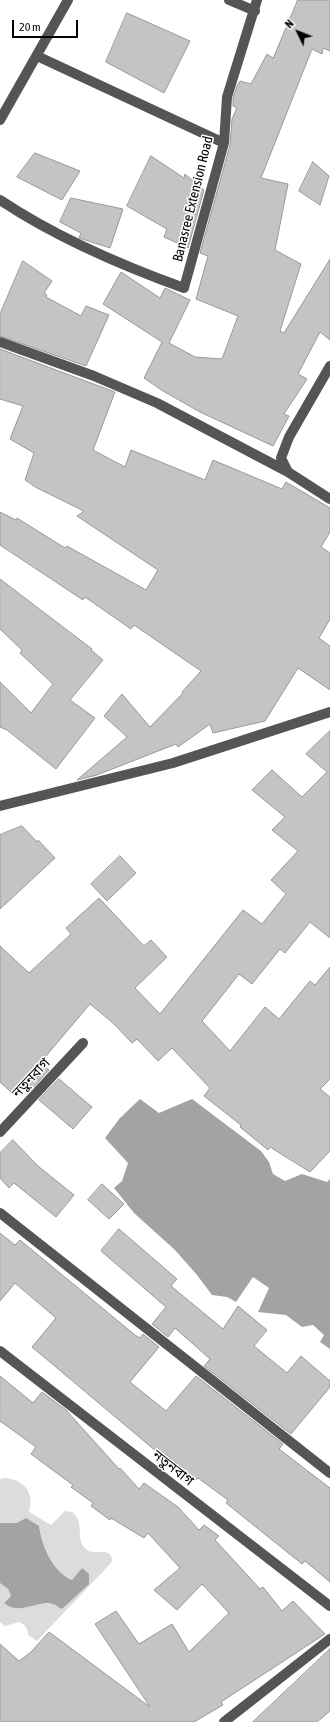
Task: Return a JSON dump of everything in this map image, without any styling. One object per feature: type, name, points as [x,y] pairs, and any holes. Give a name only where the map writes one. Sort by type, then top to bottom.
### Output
[{"type":"street","points":[[0,120],[68,0]]},
{"type":"street","points":[[229,0],[255,11]]},
{"type":"street","name":"Banasree Extension Road","points":[[0,200],[68,239],[128,268],[184,288],[224,143],[227,97],[258,0]]},
{"type":"street","points":[[37,56],[224,143]]},
{"type":"street","points":[[0,342],[94,376],[157,403],[288,472],[330,499]]},
{"type":"street","points":[[288,472],[281,458],[289,437],[330,366]]},
{"type":"street","points":[[0,806],[173,763],[330,712]]},
{"type":"street","name":"নতুনবাগ","points":[[0,1132],[83,1043]]},
{"type":"street","points":[[0,1213],[330,1473]]},
{"type":"street","name":"নতুনবাগ","points":[[0,1351],[330,1606]]},
{"type":"street","points":[[224,1722],[330,1639]]},
{"type":"shaded area","points":[[140,1099],[159,1113],[192,1099],[261,1151],[269,1162],[273,1174],[285,1181],[302,1174],[327,1182],[330,1179],[330,1349],[320,1342],[324,1335],[313,1325],[302,1327],[286,1315],[258,1312],[269,1288],[253,1277],[236,1302],[227,1297],[212,1295],[175,1250],[134,1213],[114,1188],[122,1181],[128,1163],[105,1138],[120,1118]]},
{"type":"shaded area","points":[[4,1478],[17,1481],[26,1488],[30,1499],[29,1512],[51,1525],[65,1511],[72,1512],[78,1521],[81,1540],[86,1549],[94,1552],[106,1553],[111,1557],[112,1562],[37,1641],[28,1635],[26,1627],[23,1624],[19,1622],[5,1626],[0,1622],[0,1583],[8,1589],[11,1596],[4,1603],[53,1604],[62,1609],[82,1568],[72,1580],[65,1576],[54,1564],[46,1550],[39,1526],[0,1523],[0,1479]]},
{"type":"shaded area","points":[[26,1518],[39,1526],[45,1550],[59,1571],[72,1580],[82,1568],[89,1574],[89,1584],[62,1609],[53,1604],[47,1603],[16,1608],[10,1607],[4,1603],[11,1596],[8,1589],[0,1583],[0,1523],[17,1523]]},
{"type":"building","points":[[298,0],[330,0],[330,51],[323,48],[322,54],[312,49],[261,178],[288,184],[275,250],[301,264],[280,331],[284,333],[330,259],[330,340],[320,332],[298,374],[307,379],[284,414],[289,416],[273,446],[200,412],[163,391],[144,378],[162,342],[103,304],[121,272],[160,298],[165,288],[190,300],[169,343],[195,357],[222,359],[238,316],[196,299],[208,256],[200,253],[230,145],[232,119],[237,108],[233,106],[233,98],[237,86],[240,81],[251,84],[267,54],[273,58]]},
{"type":"building","points":[[127,13],[190,41],[164,93],[106,62]]},
{"type":"building","points":[[35,153],[80,171],[62,200],[17,177]]},
{"type":"building","points":[[151,156],[184,178],[185,174],[204,190],[188,248],[164,237],[167,229],[127,206]]},
{"type":"building","points":[[313,162],[329,176],[320,205],[299,191]]},
{"type":"building","points":[[71,198],[123,209],[110,248],[79,238],[81,233],[60,222]]},
{"type":"building","points":[[23,261],[52,281],[44,293],[47,295],[46,297],[81,316],[86,306],[109,315],[86,366],[0,336],[0,314]]},
{"type":"building","points":[[0,349],[115,392],[93,450],[125,467],[131,450],[205,480],[213,460],[282,489],[286,482],[330,508],[330,532],[321,547],[330,553],[330,619],[319,638],[330,646],[330,690],[298,668],[265,721],[213,733],[210,724],[178,747],[176,744],[97,775],[77,780],[127,737],[104,716],[122,694],[150,727],[183,693],[182,692],[201,671],[134,625],[131,629],[85,597],[83,600],[0,545],[0,512],[16,520],[17,518],[65,548],[67,546],[146,590],[158,570],[77,516],[84,511],[37,488],[25,480],[34,453],[10,439],[23,406],[0,399]]},
{"type":"building","points":[[0,579],[92,649],[91,650],[103,660],[70,700],[95,718],[56,769],[7,730],[0,727],[0,682],[31,713],[53,684],[20,653],[22,650],[0,629]]},
{"type":"building","points":[[330,731],[330,938],[310,922],[285,953],[280,949],[252,984],[239,974],[202,1021],[230,1051],[265,1007],[279,1019],[310,981],[315,985],[330,967],[330,1079],[320,1089],[330,1097],[330,1151],[310,1172],[270,1147],[268,1150],[240,1127],[241,1125],[204,1096],[210,1088],[172,1048],[158,1061],[137,1039],[132,1043],[113,1023],[90,1004],[40,1063],[49,1070],[29,1092],[20,1085],[12,1093],[0,1082],[0,946],[29,973],[71,934],[66,928],[99,898],[144,946],[151,940],[167,957],[135,988],[160,1014],[243,910],[262,924],[286,894],[271,880],[298,851],[272,830],[285,817],[252,790],[272,770],[302,797],[327,772],[306,754]]},
{"type":"building","points":[[22,826],[55,858],[0,909],[0,835]]},
{"type":"building","points":[[120,856],[136,873],[107,901],[91,884]]},
{"type":"building","points":[[59,1079],[92,1107],[73,1129],[39,1100]]},
{"type":"building","points":[[13,1140],[38,1166],[74,1195],[56,1217],[14,1183],[9,1188],[0,1178],[0,1153]]},
{"type":"building","points":[[102,1184],[124,1204],[109,1219],[88,1200]]},
{"type":"building","points":[[119,1229],[177,1279],[171,1286],[223,1329],[238,1306],[267,1330],[254,1346],[287,1373],[301,1356],[330,1381],[330,1387],[291,1434],[204,1366],[210,1359],[175,1328],[168,1337],[152,1324],[166,1307],[101,1251]]},
{"type":"building","points":[[0,1233],[15,1245],[20,1240],[135,1335],[140,1338],[143,1334],[159,1347],[130,1382],[166,1411],[196,1376],[283,1444],[279,1449],[330,1488],[330,1582],[305,1561],[302,1564],[226,1503],[228,1500],[198,1478],[196,1480],[165,1454],[163,1457],[32,1347],[56,1318],[15,1283],[0,1301]]},
{"type":"building","points":[[0,1376],[33,1403],[42,1392],[66,1410],[139,1489],[144,1483],[178,1507],[199,1530],[204,1525],[219,1536],[215,1540],[260,1589],[263,1587],[282,1611],[293,1601],[325,1634],[221,1702],[223,1705],[194,1722],[0,1722],[0,1644],[19,1661],[31,1652],[49,1632],[150,1707],[95,1624],[116,1611],[139,1644],[172,1624],[189,1652],[229,1613],[202,1584],[177,1610],[154,1590],[180,1568],[148,1533],[144,1538],[111,1518],[110,1520],[91,1506],[93,1503],[71,1487],[73,1485],[31,1454],[36,1447],[0,1421]]},
{"type":"building","points":[[330,1649],[330,1711],[317,1722],[253,1722]]}]
